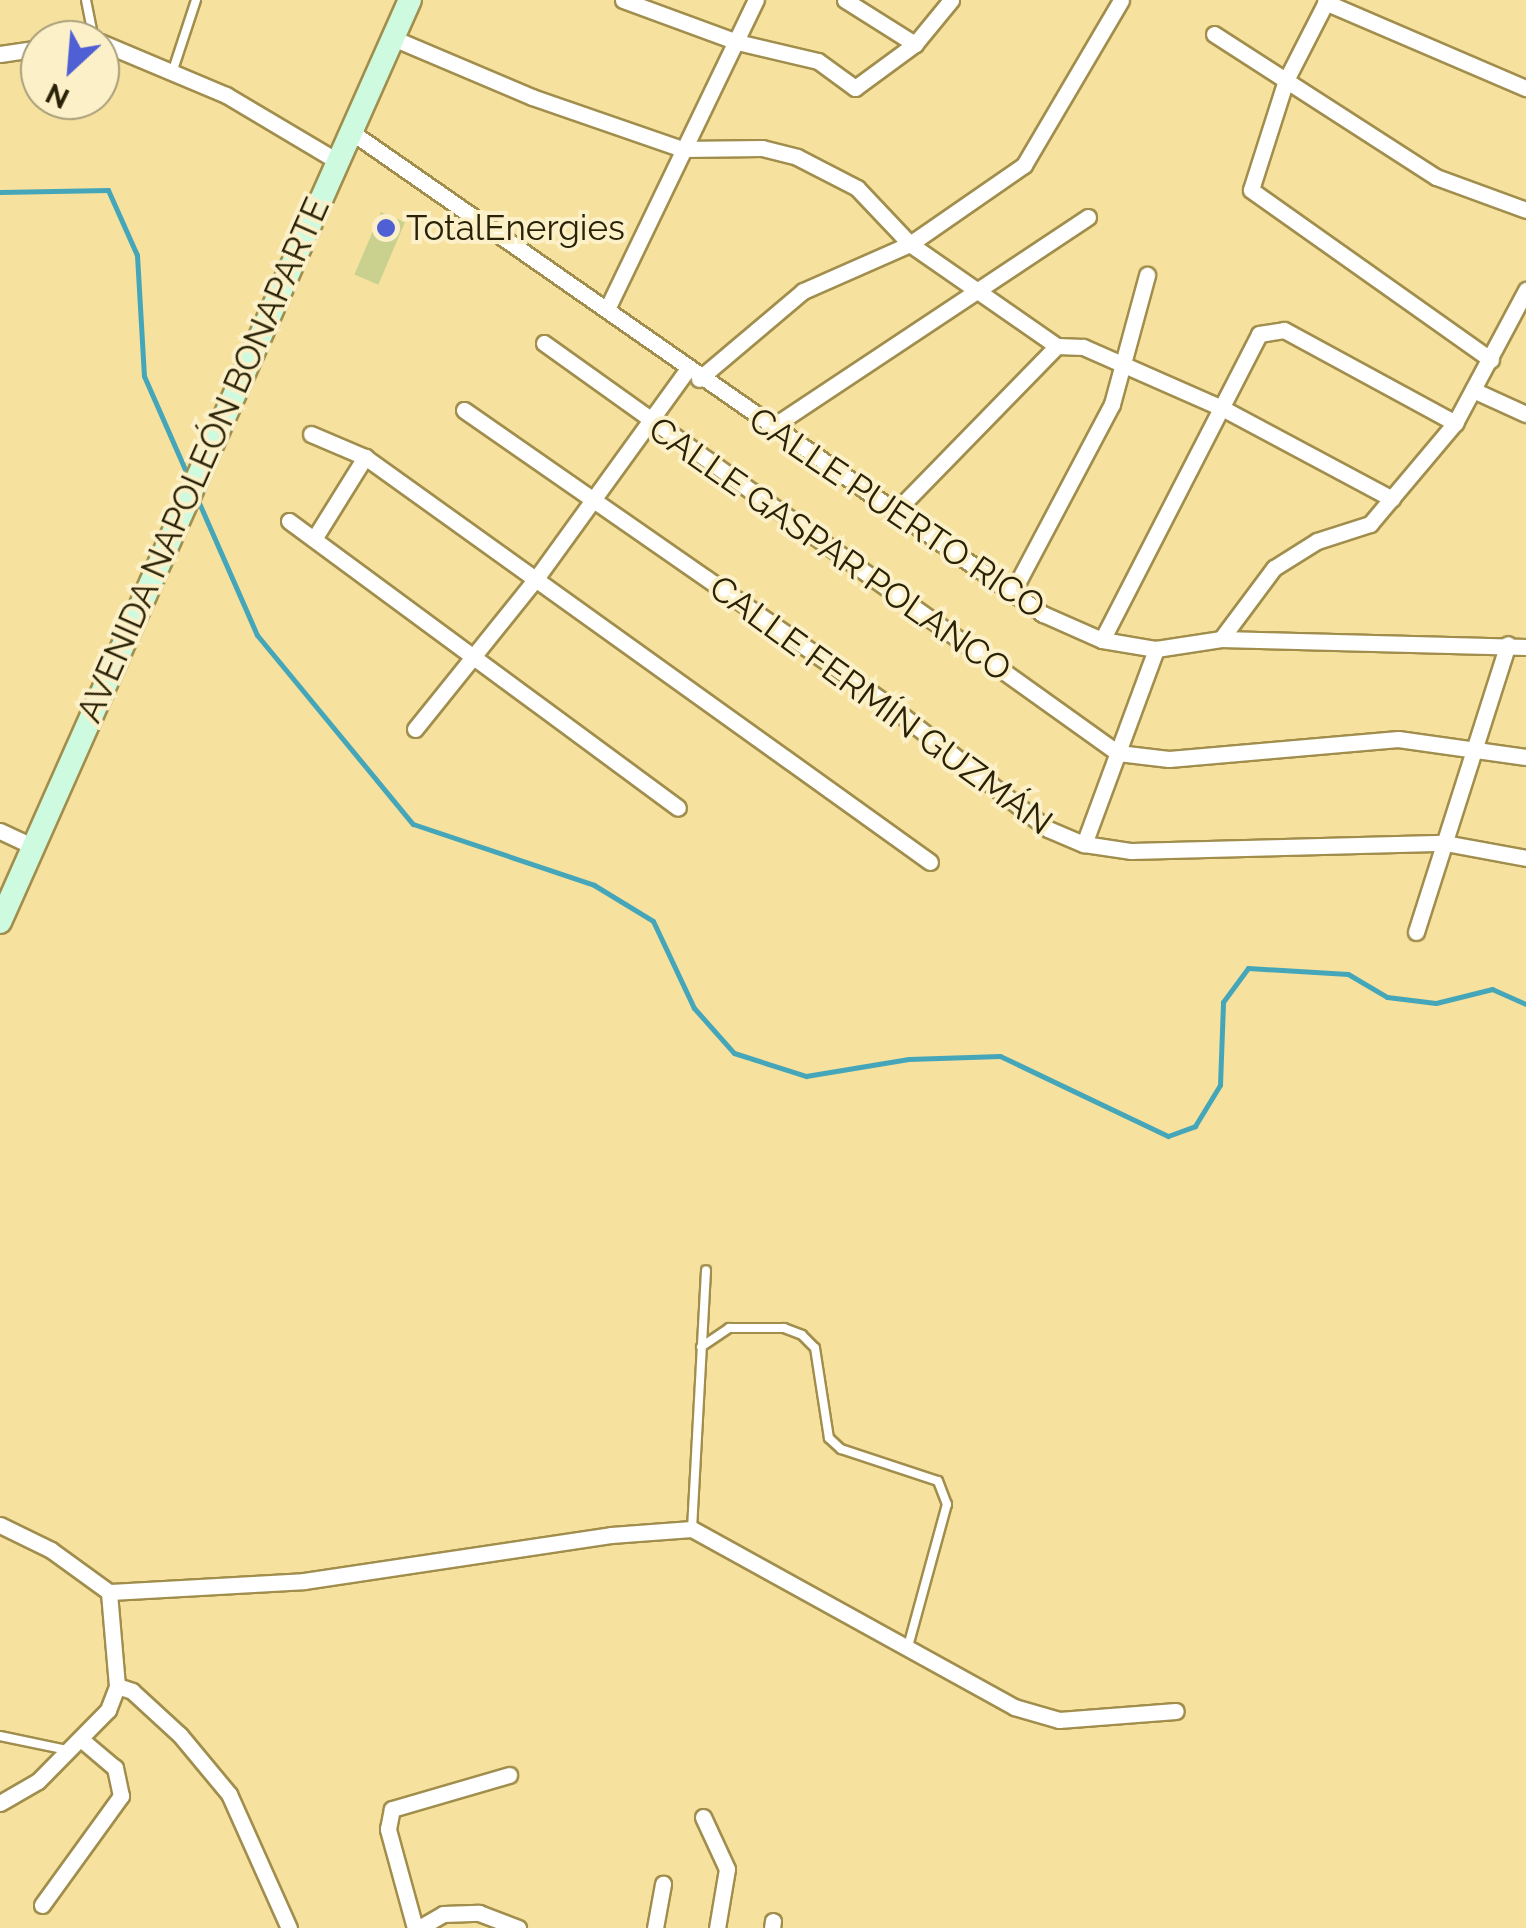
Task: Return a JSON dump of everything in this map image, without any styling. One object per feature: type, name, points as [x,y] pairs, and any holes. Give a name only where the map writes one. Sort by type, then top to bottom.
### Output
[{"type":"main road","name":"AVENIDA NAPOLEÓN BONAPARTE","points":[[0,922],[30,845],[242,384],[410,0]]},
{"type":"street","points":[[623,0],[738,42],[818,61],[855,88],[915,44],[951,0]]},
{"type":"street","points":[[608,307],[673,183],[682,149],[756,0]]},
{"type":"street","points":[[845,0],[915,44]]},
{"type":"street","points":[[415,729],[535,580],[650,422],[694,374],[803,292],[910,244],[1024,165],[1122,0]]},
{"type":"street","points":[[1490,360],[1252,190],[1286,80],[1326,1],[1526,88]]},
{"type":"street","points":[[1214,34],[1436,177],[1526,210]]},
{"type":"street","points":[[393,38],[532,97],[682,149],[762,148],[797,157],[857,188],[910,244],[1058,346],[1084,348],[1220,407],[1392,498]]},
{"type":"street","points":[[120,50],[173,70],[337,162]]},
{"type":"street","name":"CALLE PUERTO RICO","points":[[350,131],[608,307],[769,429],[892,514],[1012,594],[1102,640],[1156,649],[1221,639],[1526,647]]},
{"type":"street","points":[[769,429],[984,292],[1088,217]]},
{"type":"street","points":[[1012,594],[1125,366],[1147,275]]},
{"type":"street","points":[[1221,639],[1274,568],[1317,541],[1370,524],[1455,423],[1525,297]]},
{"type":"street","points":[[1102,640],[1250,345],[1271,329],[1284,330],[1455,423]]},
{"type":"street","name":"CALLE GASPAR POLANCO","points":[[544,343],[1118,753]]},
{"type":"street","points":[[892,514],[1058,346]]},
{"type":"street","points":[[1473,390],[1526,414]]},
{"type":"street","name":"CALLE FERMÍN GUZMÁN","points":[[464,410],[952,750],[1024,812],[1084,844],[1131,851],[1444,843],[1526,858]]},
{"type":"street","points":[[311,434],[365,457],[930,862]]},
{"type":"street","points":[[314,539],[365,457]]},
{"type":"street","points":[[289,521],[678,808]]},
{"type":"street","points":[[1416,932],[1508,644]]},
{"type":"street","points":[[1084,844],[1156,649]]},
{"type":"street","points":[[1118,753],[1169,759],[1398,739],[1476,746],[1526,757]]},
{"type":"street","points":[[0,831],[30,845]]},
{"type":"street","points":[[0,1525],[51,1550],[109,1592],[304,1581],[611,1534],[692,1529],[1014,1707],[1059,1720],[1176,1711]]},
{"type":"street","points":[[0,1803],[78,1746],[108,1710],[117,1686],[109,1592]]},
{"type":"street","points":[[117,1686],[180,1735],[229,1794],[289,1928]]},
{"type":"street","points":[[42,1904],[121,1796],[114,1768],[78,1746]]},
{"type":"street","points":[[510,1775],[392,1809],[388,1828],[417,1928],[443,1914],[479,1912],[518,1928]]},
{"type":"street","points":[[703,1817],[728,1868],[717,1928]]},
{"type":"street","points":[[656,1928],[662,1884]]},
{"type":"lane","points":[[173,70],[196,0]]},
{"type":"lane","points":[[692,1529],[706,1270]]},
{"type":"lane","points":[[701,1347],[729,1328],[784,1328],[802,1335],[815,1348],[829,1438],[841,1449],[938,1481],[947,1504],[907,1650]]},
{"type":"lane","points":[[0,1736],[78,1746]]},
{"type":"building","points":[[381,212],[405,222],[378,285],[354,275]]},
{"type":"waterway","points":[[0,192],[108,190],[137,255],[144,376],[188,476]]},
{"type":"waterway","points":[[196,496],[257,635],[413,824],[594,885],[653,921],[694,1008],[734,1053],[806,1076],[909,1059],[1000,1056],[1168,1136],[1195,1126],[1220,1085],[1223,1002],[1248,968],[1348,974],[1387,997],[1436,1003],[1492,989],[1526,1004]]},
{"type":"place","name":"TotalEnergies","points":[[386,228]]}]
